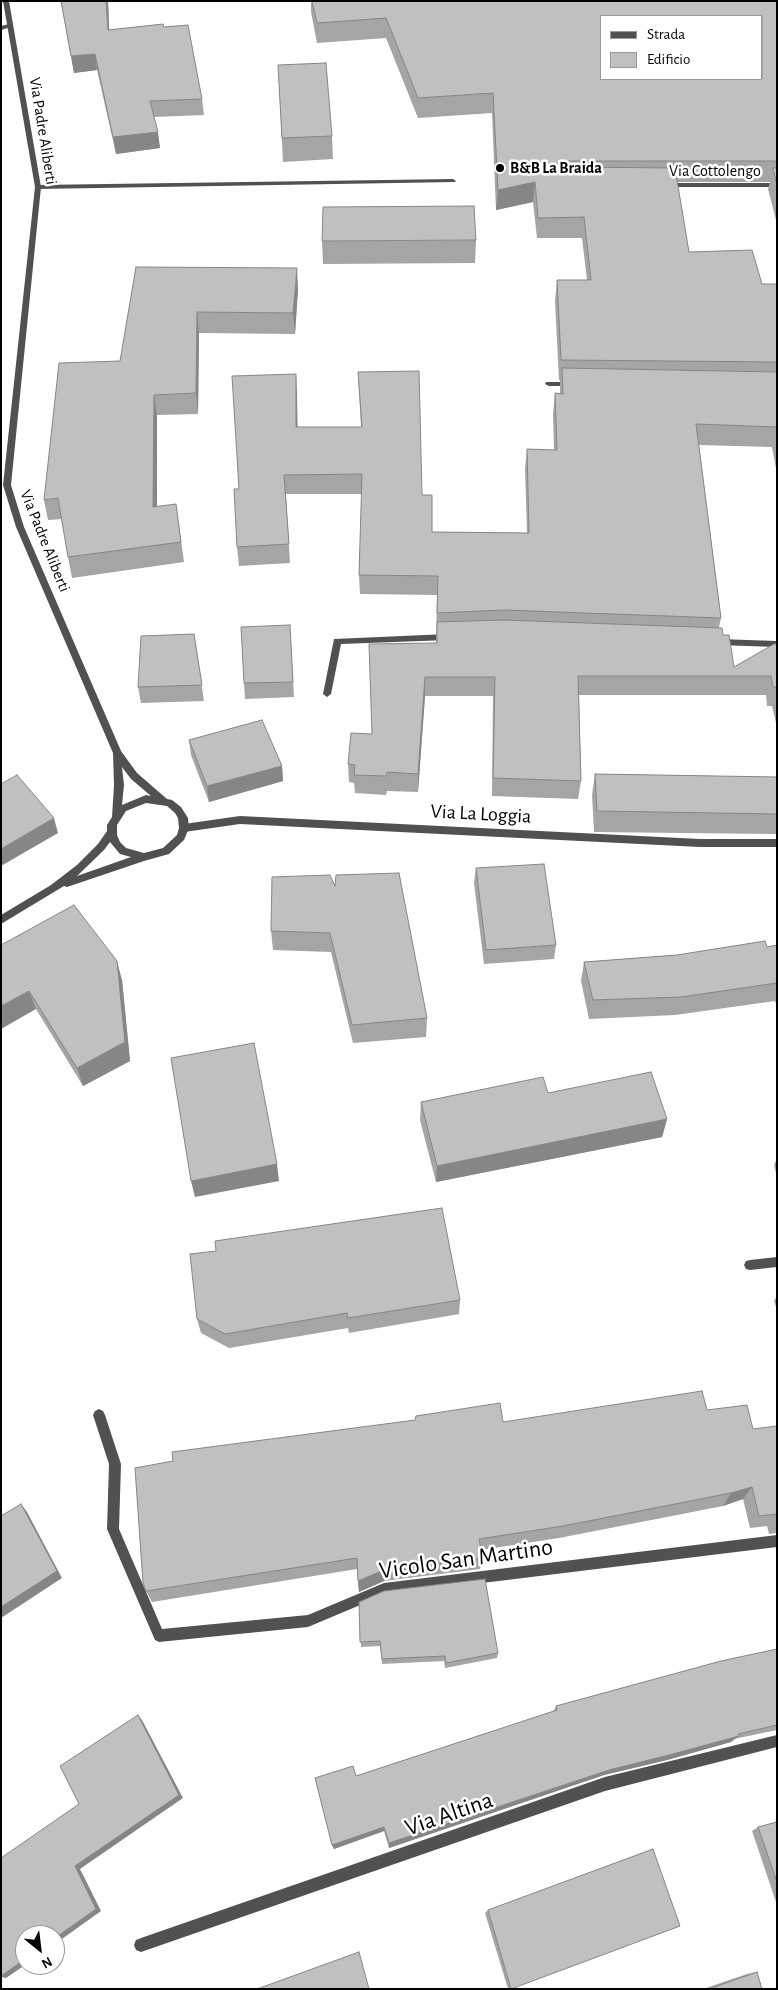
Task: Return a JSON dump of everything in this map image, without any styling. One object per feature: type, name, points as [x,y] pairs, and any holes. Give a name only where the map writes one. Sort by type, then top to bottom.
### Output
[{"type":"street","name":"Via Padre Aliberti","points":[[6,1],[5,27],[24,97],[38,187],[4,484],[20,527],[117,753],[134,776],[164,802]]},
{"type":"street","points":[[38,187],[453,181]]},
{"type":"street","name":"Via Cottolengo","points":[[660,185],[777,185]]},
{"type":"street","points":[[549,384],[579,384]]},
{"type":"street","points":[[327,694],[337,641],[454,636]]},
{"type":"street","points":[[711,642],[777,644]]},
{"type":"street","name":"Via Padre Aliberti","points":[[116,816],[119,785],[117,753]]},
{"type":"street","points":[[1,920],[54,888],[91,858],[112,832],[116,816],[123,808],[134,802],[146,799],[164,802],[178,810],[183,818],[184,828],[182,837],[166,851],[54,888]]},
{"type":"street","name":"Via La Loggia","points":[[184,828],[240,820],[700,843],[777,842]]},
{"type":"street","points":[[112,832],[116,844],[124,851],[144,857]]},
{"type":"street","points":[[750,1265],[777,1262]]},
{"type":"street","name":"Vicolo San Martino","points":[[99,1415],[115,1464],[113,1529],[159,1636],[308,1621],[384,1589],[777,1541]]},
{"type":"street","name":"Via Altina","points":[[141,1945],[605,1784],[777,1741]]},
{"type":"building","points":[[61,1],[106,1],[108,30],[163,24],[164,27],[188,25],[202,99],[150,101],[158,132],[113,137],[95,54],[71,56]]},
{"type":"building","points":[[312,1],[777,1],[777,161],[562,161],[561,165],[565,167],[675,168],[689,252],[752,250],[762,284],[777,284],[777,362],[561,360],[557,280],[591,280],[584,217],[538,218],[535,182],[498,190],[493,93],[418,98],[386,18],[317,23]]},
{"type":"building","points":[[326,63],[332,136],[282,138],[278,65]]},
{"type":"building","points":[[773,168],[777,168],[777,185]]},
{"type":"building","points":[[474,206],[476,240],[322,241],[323,207]]},
{"type":"building","points":[[136,267],[297,268],[293,313],[197,312],[196,393],[154,395],[153,507],[176,504],[181,542],[68,557],[58,498],[44,500],[59,363],[120,361]]},
{"type":"building","points":[[562,368],[777,372],[777,427],[696,424],[721,618],[504,610],[437,613],[438,576],[359,575],[362,474],[284,475],[289,544],[237,547],[234,489],[239,489],[232,376],[296,374],[296,427],[362,427],[358,372],[419,371],[422,495],[432,495],[432,532],[529,533],[527,449],[557,450],[555,393],[563,394]]},
{"type":"building","points":[[504,620],[722,628],[723,635],[729,635],[734,667],[777,644],[777,687],[773,687],[771,676],[578,676],[581,781],[493,778],[495,677],[425,677],[418,774],[387,772],[386,776],[354,775],[355,765],[348,764],[351,733],[372,734],[369,644],[437,643],[437,622]]},
{"type":"building","points":[[290,625],[293,682],[244,683],[241,627]]},
{"type":"building","points":[[194,634],[202,685],[138,687],[141,636]]},
{"type":"building","points":[[262,720],[282,766],[207,786],[189,740]]},
{"type":"building","points":[[595,774],[777,777],[777,814],[597,811]]},
{"type":"building","points":[[17,775],[54,818],[1,849],[1,784]]},
{"type":"building","points":[[544,864],[556,945],[486,950],[476,868]]},
{"type":"building","points":[[399,873],[427,1018],[352,1025],[330,933],[271,931],[272,877],[330,875],[335,886],[336,875]]},
{"type":"building","points":[[74,905],[117,961],[125,1042],[77,1068],[29,991],[1,1006],[1,945]]},
{"type":"building","points":[[765,941],[767,947],[777,945],[777,983],[681,997],[593,1000],[584,962],[677,955]]},
{"type":"building","points":[[254,1043],[277,1164],[191,1181],[171,1058]]},
{"type":"building","points":[[651,1072],[667,1119],[437,1166],[421,1102],[543,1077],[548,1093]]},
{"type":"building","points":[[442,1208],[460,1300],[348,1318],[347,1313],[225,1334],[197,1319],[190,1254],[216,1251],[215,1241]]},
{"type":"building","points":[[702,1391],[707,1410],[747,1405],[753,1429],[777,1426],[777,1514],[759,1516],[752,1487],[731,1493],[563,1526],[479,1539],[483,1558],[384,1570],[358,1581],[357,1558],[146,1591],[143,1583],[135,1468],[173,1461],[172,1452],[415,1420],[416,1416],[500,1403],[503,1422]]},
{"type":"building","points":[[21,1504],[57,1571],[1,1607],[1,1516]]},
{"type":"building","points":[[485,1579],[498,1653],[446,1663],[445,1656],[382,1659],[380,1641],[360,1642],[359,1602],[384,1591]]},
{"type":"building","points":[[777,1649],[777,1725],[609,1770],[389,1843],[384,1827],[332,1845],[315,1778],[353,1766],[356,1776],[557,1710],[556,1706],[721,1661]]},
{"type":"building","points":[[138,1715],[179,1795],[75,1866],[96,1909],[65,1931],[65,1925],[15,1925],[15,1966],[1,1976],[1,1858],[79,1804],[60,1766]]},
{"type":"building","points":[[777,1822],[777,1882],[758,1827]]},
{"type":"building","points":[[653,1849],[680,1926],[511,1989],[488,1910]]},
{"type":"building","points":[[359,1952],[369,1989],[257,1989]]},
{"type":"building","points":[[757,1972],[762,1989],[709,1989]]},
{"type":"place","name":"B&B La Braida","points":[[500,168]]}]
